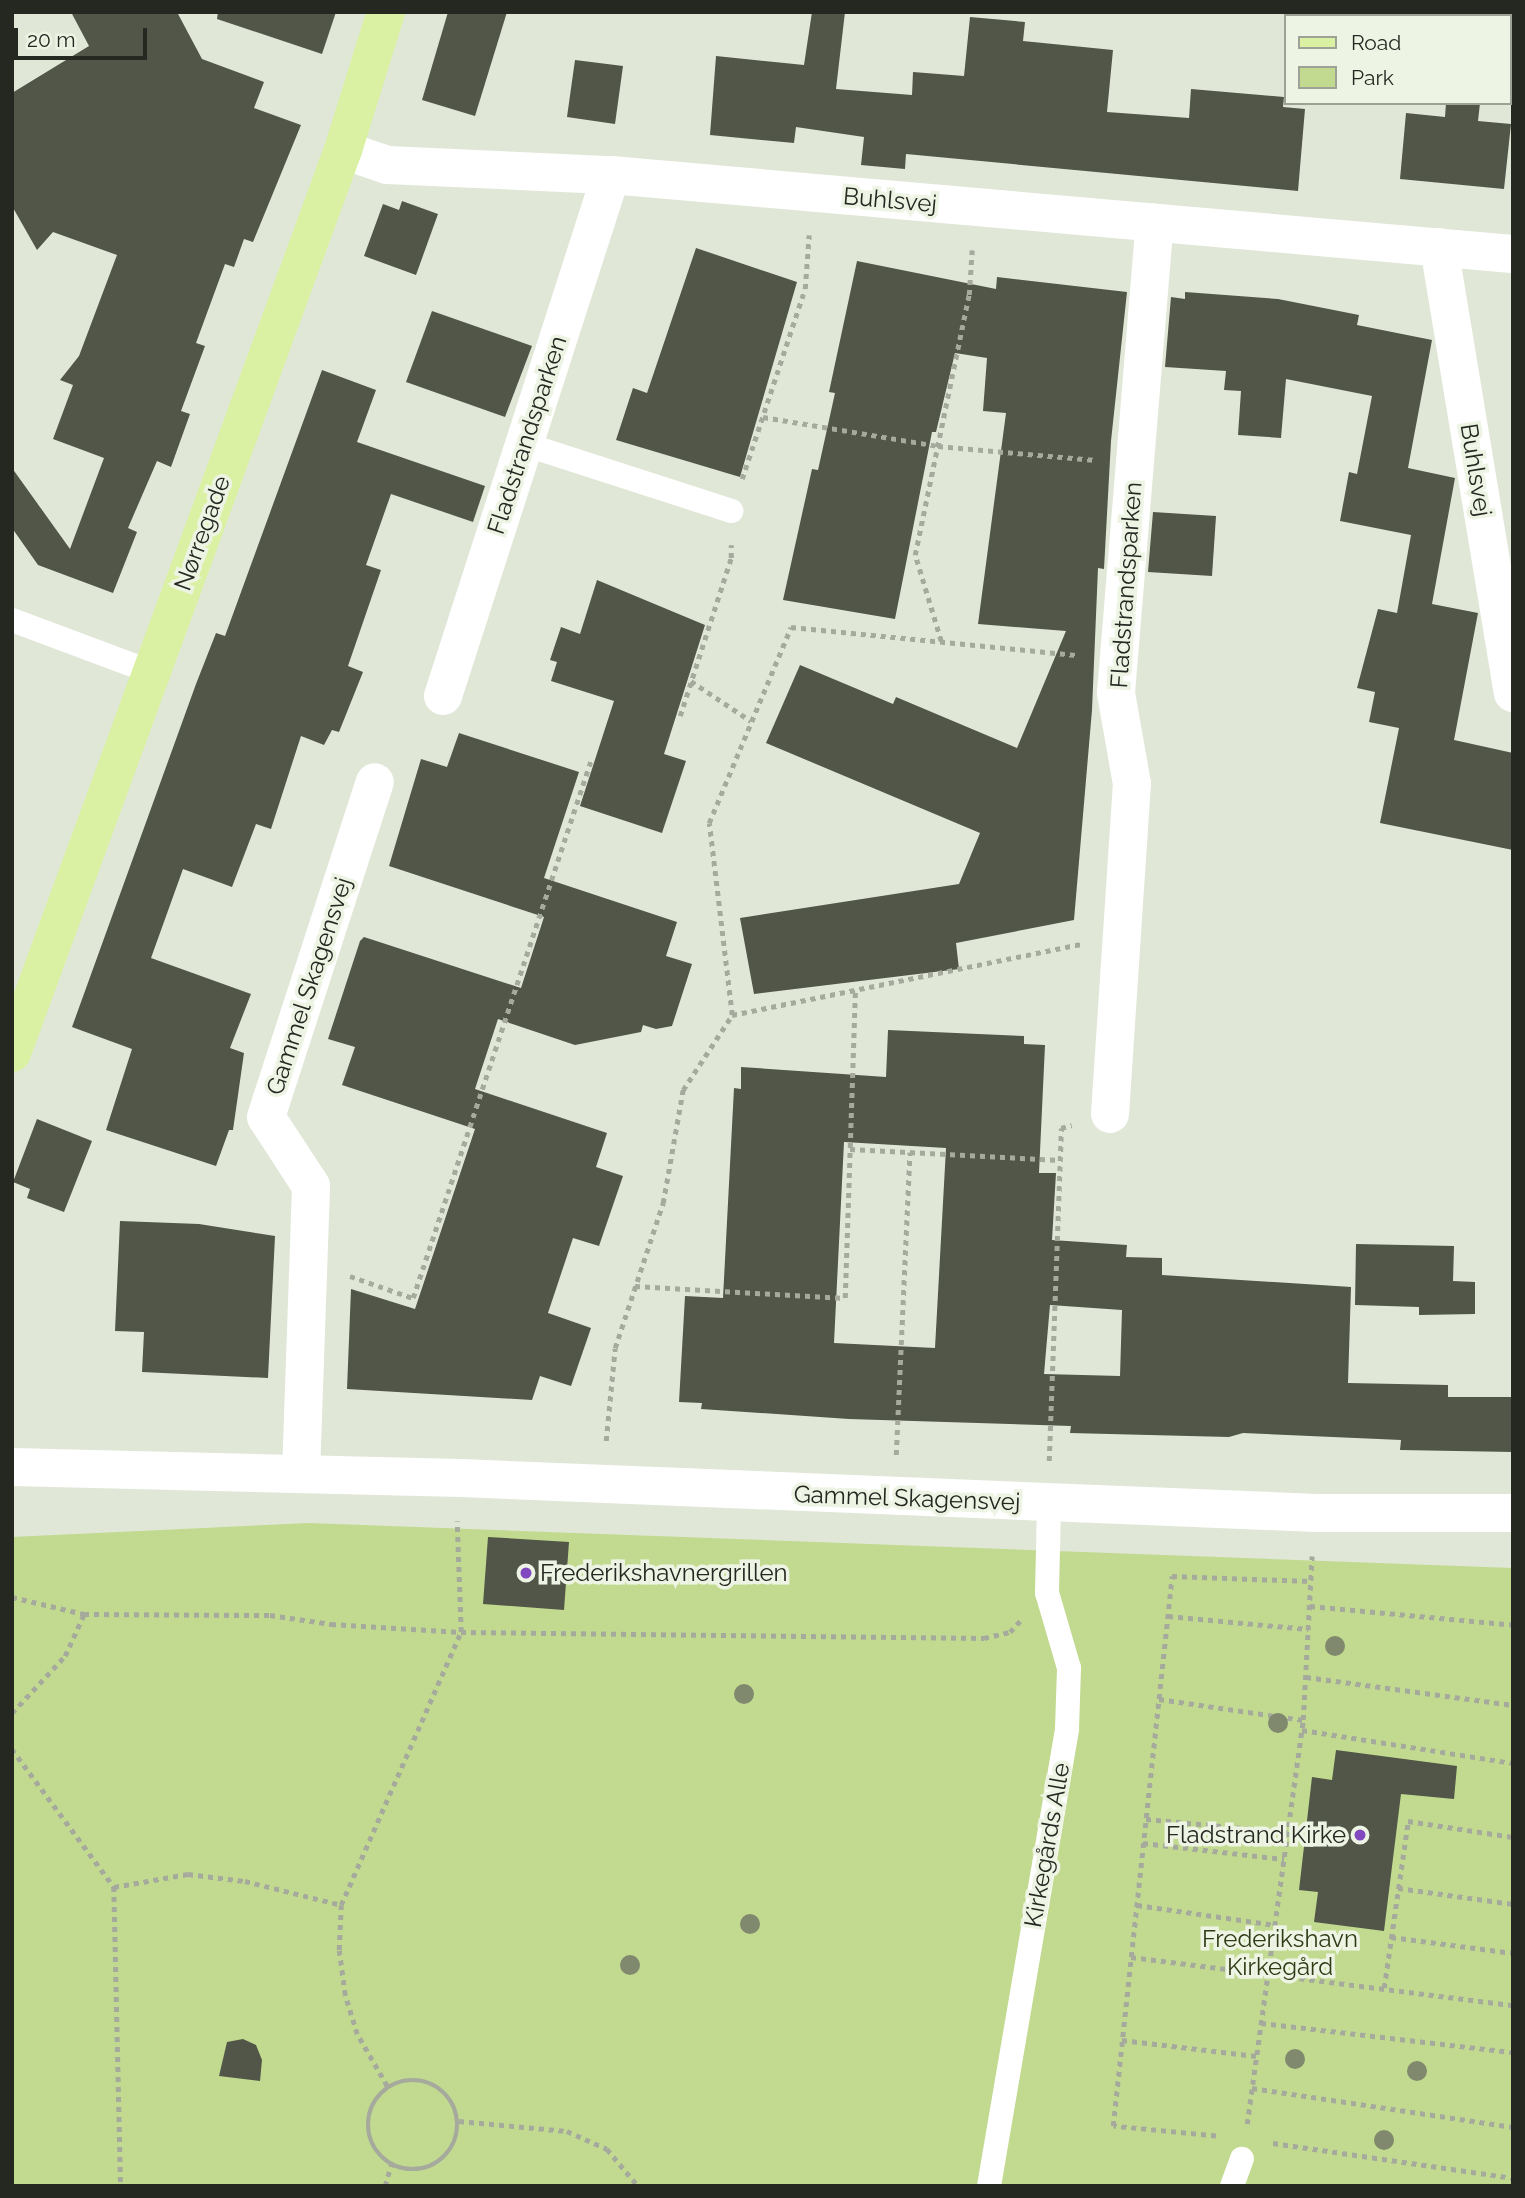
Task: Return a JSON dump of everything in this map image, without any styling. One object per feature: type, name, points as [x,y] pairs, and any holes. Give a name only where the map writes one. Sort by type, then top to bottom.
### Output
[{"type":"main road","name":"Nørregade","points":[[12,1052],[343,150],[386,12]]},
{"type":"street","name":"Buhlsvej","points":[[343,150],[387,165],[611,175],[1513,254]]},
{"type":"street","name":"Fladstrandsparken","points":[[443,696],[611,175]]},
{"type":"street","name":"Fladstrandsparken","points":[[1110,1114],[1132,784],[1116,693],[1155,223]]},
{"type":"street","name":"Buhlsvej","points":[[1439,247],[1513,693]]},
{"type":"street","name":"Gammel Skagensvej","points":[[301,1474],[311,1186],[266,1117],[375,782]]},
{"type":"street","name":"Gammel Skagensvej","points":[[12,1467],[461,1478],[1316,1513],[1513,1513]]},
{"type":"lane","points":[[524,444],[730,511]]},
{"type":"lane","points":[[12,620],[151,672]]},
{"type":"lane","name":"Kirkegårds Alle","points":[[989,2186],[1067,1729],[1069,1668],[1047,1593],[1049,1504]]},
{"type":"lane","points":[[1232,2186],[1242,2159]]},
{"type":"path","points":[[680,716],[732,558],[730,511],[805,289],[811,193]]},
{"type":"path","points":[[942,642],[915,555],[969,295],[975,207]]},
{"type":"path","points":[[763,417],[938,446],[1135,463]]},
{"type":"path","points":[[603,1485],[615,1348],[663,1203],[683,1090],[732,1015],[709,823],[791,627],[1119,659]]},
{"type":"path","points":[[691,681],[751,721]]},
{"type":"path","points":[[310,1268],[350,1276],[413,1298],[591,760]]},
{"type":"path","points":[[732,1015],[1122,936]]},
{"type":"path","points":[[635,1286],[845,1298],[856,990]]},
{"type":"path","points":[[1049,1504],[1061,1128],[1110,1114]]},
{"type":"path","points":[[850,1149],[1060,1160]]},
{"type":"path","points":[[894,1497],[910,1152]]},
{"type":"path","points":[[387,2086],[357,2034],[345,1996],[339,1950],[341,1905],[461,1632],[457,1518],[461,1478]]},
{"type":"path","points":[[1242,2159],[1302,1730],[1316,1513]]},
{"type":"path","points":[[1229,2138],[1113,2126],[1172,1576],[1311,1581]]},
{"type":"path","points":[[12,1597],[84,1614],[270,1615],[331,1624],[461,1632],[984,1638],[1010,1632],[1047,1593]]},
{"type":"path","points":[[1310,1606],[1513,1625]]},
{"type":"path","points":[[12,1713],[65,1656],[84,1614]]},
{"type":"path","points":[[1168,1615],[1308,1629]]},
{"type":"path","points":[[1306,1678],[1513,1705]]},
{"type":"path","points":[[1158,1699],[1303,1720]]},
{"type":"path","points":[[1302,1730],[1513,1763]]},
{"type":"path","points":[[12,1749],[114,1888],[121,2186]]},
{"type":"path","points":[[1146,1819],[1287,1832]]},
{"type":"path","points":[[1384,1988],[1408,1821],[1513,1837]]},
{"type":"path","points":[[1143,1843],[1284,1859]]},
{"type":"path","points":[[114,1888],[188,1874],[245,1881],[341,1905]]},
{"type":"path","points":[[1398,1888],[1513,1904]]},
{"type":"path","points":[[1137,1905],[1275,1925]]},
{"type":"path","points":[[1391,1937],[1513,1953]]},
{"type":"path","points":[[1131,1957],[1513,2005]]},
{"type":"path","points":[[1261,2023],[1513,2052]]},
{"type":"path","points":[[1122,2040],[1256,2056]]},
{"type":"path","points":[[410,2078],[433,2082],[451,2098],[459,2121],[457,2140],[446,2157],[429,2168],[410,2171],[391,2165],[374,2149],[367,2127],[372,2104],[387,2086],[410,2078]]},
{"type":"path","points":[[1252,2088],[1513,2127]]},
{"type":"path","points":[[459,2121],[567,2131],[607,2149],[638,2186]]},
{"type":"path","points":[[1261,2141],[1513,2178]]},
{"type":"path","points":[[385,2186],[391,2165]]},
{"type":"green space","name":"Frederikshavn Kirkegård","points":[[309,1523],[1513,1568],[1513,2186],[12,2186],[12,1537]]},
{"type":"building","points":[[71,12],[177,12],[202,59],[264,82],[254,108],[301,125],[253,242],[244,239],[234,267],[225,264],[196,343],[205,346],[181,411],[190,414],[171,467],[157,461],[128,528],[137,532],[113,593],[38,565],[12,528],[12,468],[70,549],[104,458],[53,439],[73,385],[60,380],[79,356],[117,255],[53,232],[37,250],[12,206],[12,93],[89,46]]},
{"type":"building","points":[[218,12],[336,12],[322,54],[217,19]]},
{"type":"building","points":[[448,12],[507,12],[475,116],[422,100]]},
{"type":"building","points":[[812,12],[845,12],[836,89],[912,95],[913,72],[964,76],[970,17],[1025,22],[1023,41],[1113,50],[1107,112],[1189,118],[1191,89],[1284,97],[1283,107],[1305,109],[1298,191],[906,154],[905,169],[861,165],[864,137],[796,127],[794,143],[710,135],[716,56],[804,65]]},
{"type":"building","points":[[575,60],[623,66],[615,124],[567,117]]},
{"type":"building","points":[[1446,105],[1480,105],[1478,121],[1511,124],[1504,189],[1400,179],[1406,113],[1445,117]]},
{"type":"building","points":[[402,201],[438,214],[416,275],[364,256],[383,204],[399,210]]},
{"type":"building","points":[[696,248],[797,282],[740,477],[616,440],[633,388],[647,393]]},
{"type":"building","points":[[857,261],[996,289],[997,277],[1127,292],[1111,441],[1104,569],[1098,568],[1092,710],[1074,920],[956,943],[959,969],[754,994],[740,918],[959,884],[980,833],[766,743],[800,665],[893,704],[896,697],[1017,748],[1066,631],[978,624],[1006,413],[983,411],[987,358],[955,353],[936,432],[932,432],[895,619],[783,600],[812,469],[818,470],[835,393],[829,392]]},
{"type":"building","points":[[1185,292],[1278,299],[1359,315],[1357,325],[1432,340],[1408,468],[1455,478],[1432,604],[1478,613],[1454,740],[1513,753],[1513,850],[1380,823],[1399,728],[1369,722],[1375,692],[1357,688],[1378,609],[1397,613],[1411,535],[1340,521],[1349,472],[1357,474],[1372,396],[1286,379],[1281,438],[1238,435],[1241,391],[1224,390],[1226,371],[1165,367],[1171,297],[1185,299]]},
{"type":"building","points":[[432,311],[532,346],[505,417],[406,382]]},
{"type":"building","points":[[322,370],[376,390],[357,442],[485,486],[473,522],[391,494],[366,565],[381,570],[348,666],[363,672],[339,732],[332,730],[324,745],[301,736],[271,829],[256,824],[232,887],[183,869],[151,958],[251,994],[230,1048],[244,1053],[233,1130],[229,1130],[216,1166],[106,1130],[132,1049],[72,1027],[196,684],[216,633],[225,636]]},
{"type":"building","points":[[1153,512],[1216,516],[1212,576],[1148,572]]},
{"type":"building","points":[[597,580],[705,625],[664,754],[686,761],[662,833],[580,806],[614,701],[551,681],[557,662],[550,660],[561,627],[580,634]]},
{"type":"building","points":[[459,733],[579,772],[544,878],[677,922],[666,956],[692,964],[672,1026],[656,1029],[643,1025],[641,1032],[575,1045],[498,1019],[475,1089],[607,1133],[596,1167],[623,1176],[599,1246],[573,1238],[548,1313],[591,1328],[571,1386],[540,1376],[532,1400],[347,1389],[351,1289],[415,1309],[475,1129],[342,1085],[355,1047],[328,1039],[360,941],[364,937],[521,988],[544,917],[389,866],[421,759],[447,767]]},
{"type":"building","points":[[888,1030],[1024,1036],[1024,1044],[1045,1045],[1039,1173],[1056,1173],[1052,1240],[1127,1245],[1126,1257],[1162,1258],[1162,1275],[1351,1287],[1348,1383],[1448,1385],[1448,1397],[1513,1397],[1513,1452],[1400,1450],[1401,1440],[1243,1433],[1229,1437],[1070,1433],[1071,1426],[849,1419],[701,1409],[702,1403],[679,1402],[685,1296],[723,1298],[734,1088],[741,1089],[741,1067],[886,1077]],"holes":[[[844,1142],[946,1148],[935,1348],[834,1343]],[[1050,1305],[1122,1310],[1120,1376],[1044,1374]]]},
{"type":"building","points":[[37,1119],[92,1141],[64,1212],[27,1198],[30,1189],[13,1182]]},
{"type":"building","points":[[120,1221],[199,1224],[275,1236],[268,1378],[142,1372],[144,1332],[115,1331]]},
{"type":"building","points":[[1356,1244],[1454,1246],[1453,1281],[1475,1282],[1475,1314],[1419,1315],[1419,1307],[1355,1305]]},
{"type":"building","name":"Frederikshavnergrillen","points":[[488,1537],[569,1542],[564,1610],[483,1604]]},
{"type":"building","name":"Fladstrand Kirke","points":[[1336,1750],[1457,1766],[1454,1799],[1401,1794],[1384,1931],[1314,1922],[1318,1892],[1299,1890],[1312,1777],[1332,1780]]},
{"type":"building","points":[[243,2039],[256,2045],[262,2060],[260,2081],[219,2076],[227,2042]]},
{"type":"place","name":"Frederikshavnergrillen","points":[[526,1573]]},
{"type":"place","name":"Fladstrand Kirke","points":[[1360,1835]]}]
